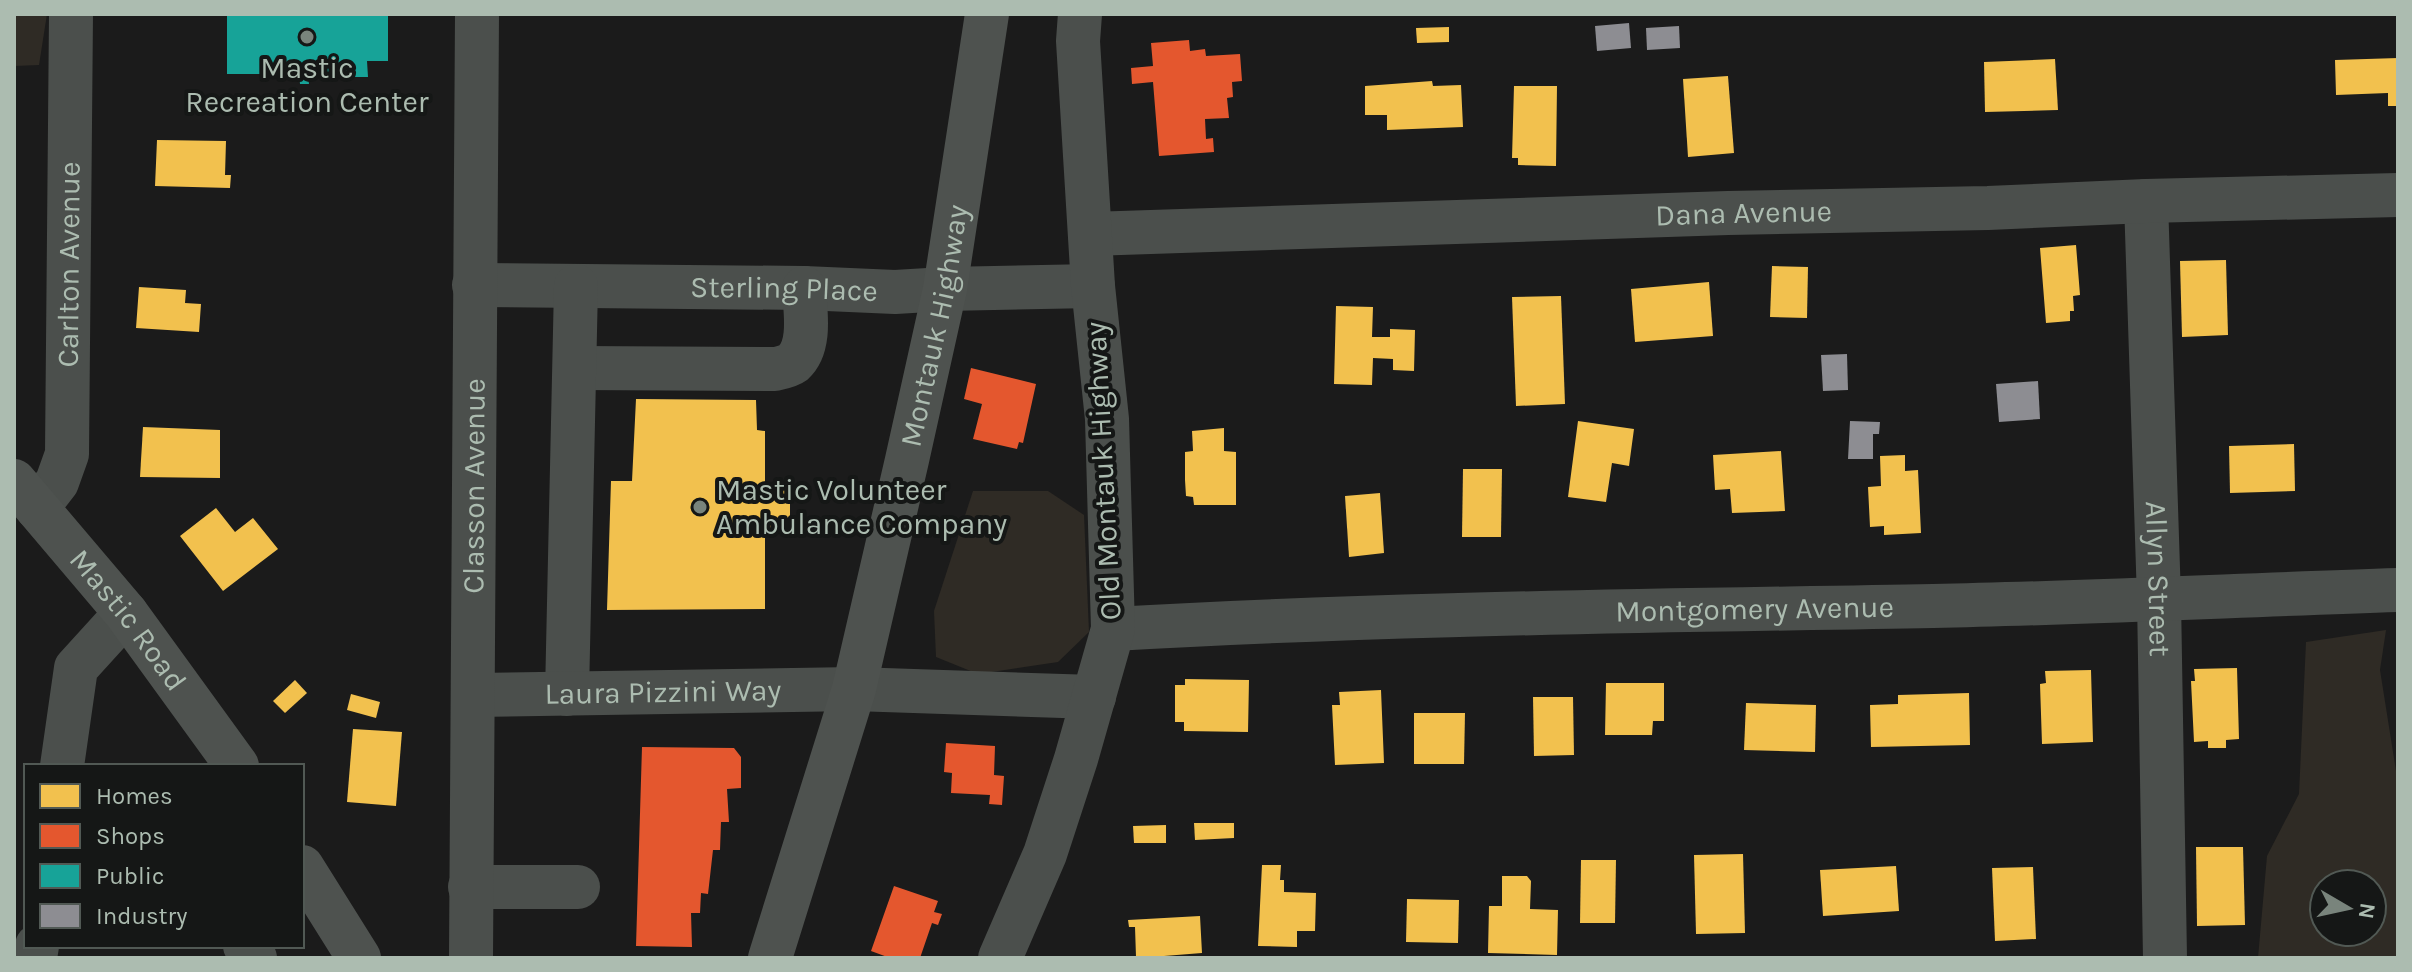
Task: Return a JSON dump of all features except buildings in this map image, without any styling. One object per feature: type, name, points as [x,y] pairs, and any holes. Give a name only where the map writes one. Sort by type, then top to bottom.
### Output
[{"type":"main road","name":"Montauk Highway","points":[[770,958],[854,689],[945,289],[987,14]]},
{"type":"main road","name":"Mastic Road","points":[[26,494],[126,613],[236,764]]},
{"type":"main road","points":[[304,870],[359,958]]},
{"type":"street","name":"Carlton Avenue","points":[[26,494],[57,482],[67,454],[71,14]]},
{"type":"street","name":"Classon Avenue","points":[[471,958],[477,14]]},
{"type":"street","name":"Old Montauk Highway","points":[[1000,958],[1045,854],[1113,629],[1107,419],[1093,286],[1078,41],[1080,14]]},
{"type":"street","name":"Dana Avenue","points":[[1090,234],[1713,213],[2398,195]]},
{"type":"street","name":"Allyn Street","points":[[2146,201],[2159,599],[2165,958]]},
{"type":"street","name":"Sterling Place","points":[[474,285],[804,288],[895,292],[1093,286]]},
{"type":"street","points":[[567,694],[576,286]]},
{"type":"street","points":[[576,368],[775,369],[792,364],[803,347],[806,323],[804,288]]},
{"type":"street","name":"Montgomery Avenue","points":[[1113,629],[1247,620],[2159,599],[2398,590]]},
{"type":"street","points":[[70,761],[76,668],[126,613]]},
{"type":"street","points":[[854,689],[1094,697]]},
{"type":"street","name":"Laura Pizzini Way","points":[[473,695],[854,689]]},
{"type":"street","points":[[470,887],[578,887]]},
{"type":"shaded area","points":[[14,14],[47,14],[39,65],[14,66]]},
{"type":"shaded area","points":[[973,491],[1048,491],[1084,515],[1089,632],[1058,662],[978,674],[936,657],[934,611]]},
{"type":"shaded area","points":[[2386,630],[2380,670],[2398,801],[2398,958],[2258,958],[2267,856],[2299,794],[2306,642]]},
{"type":"place","name":"Mastic Recreation Center","points":[[307,37]]},
{"type":"place","name":"Mastic Volunteer Ambulance Company","points":[[700,507]]}]
